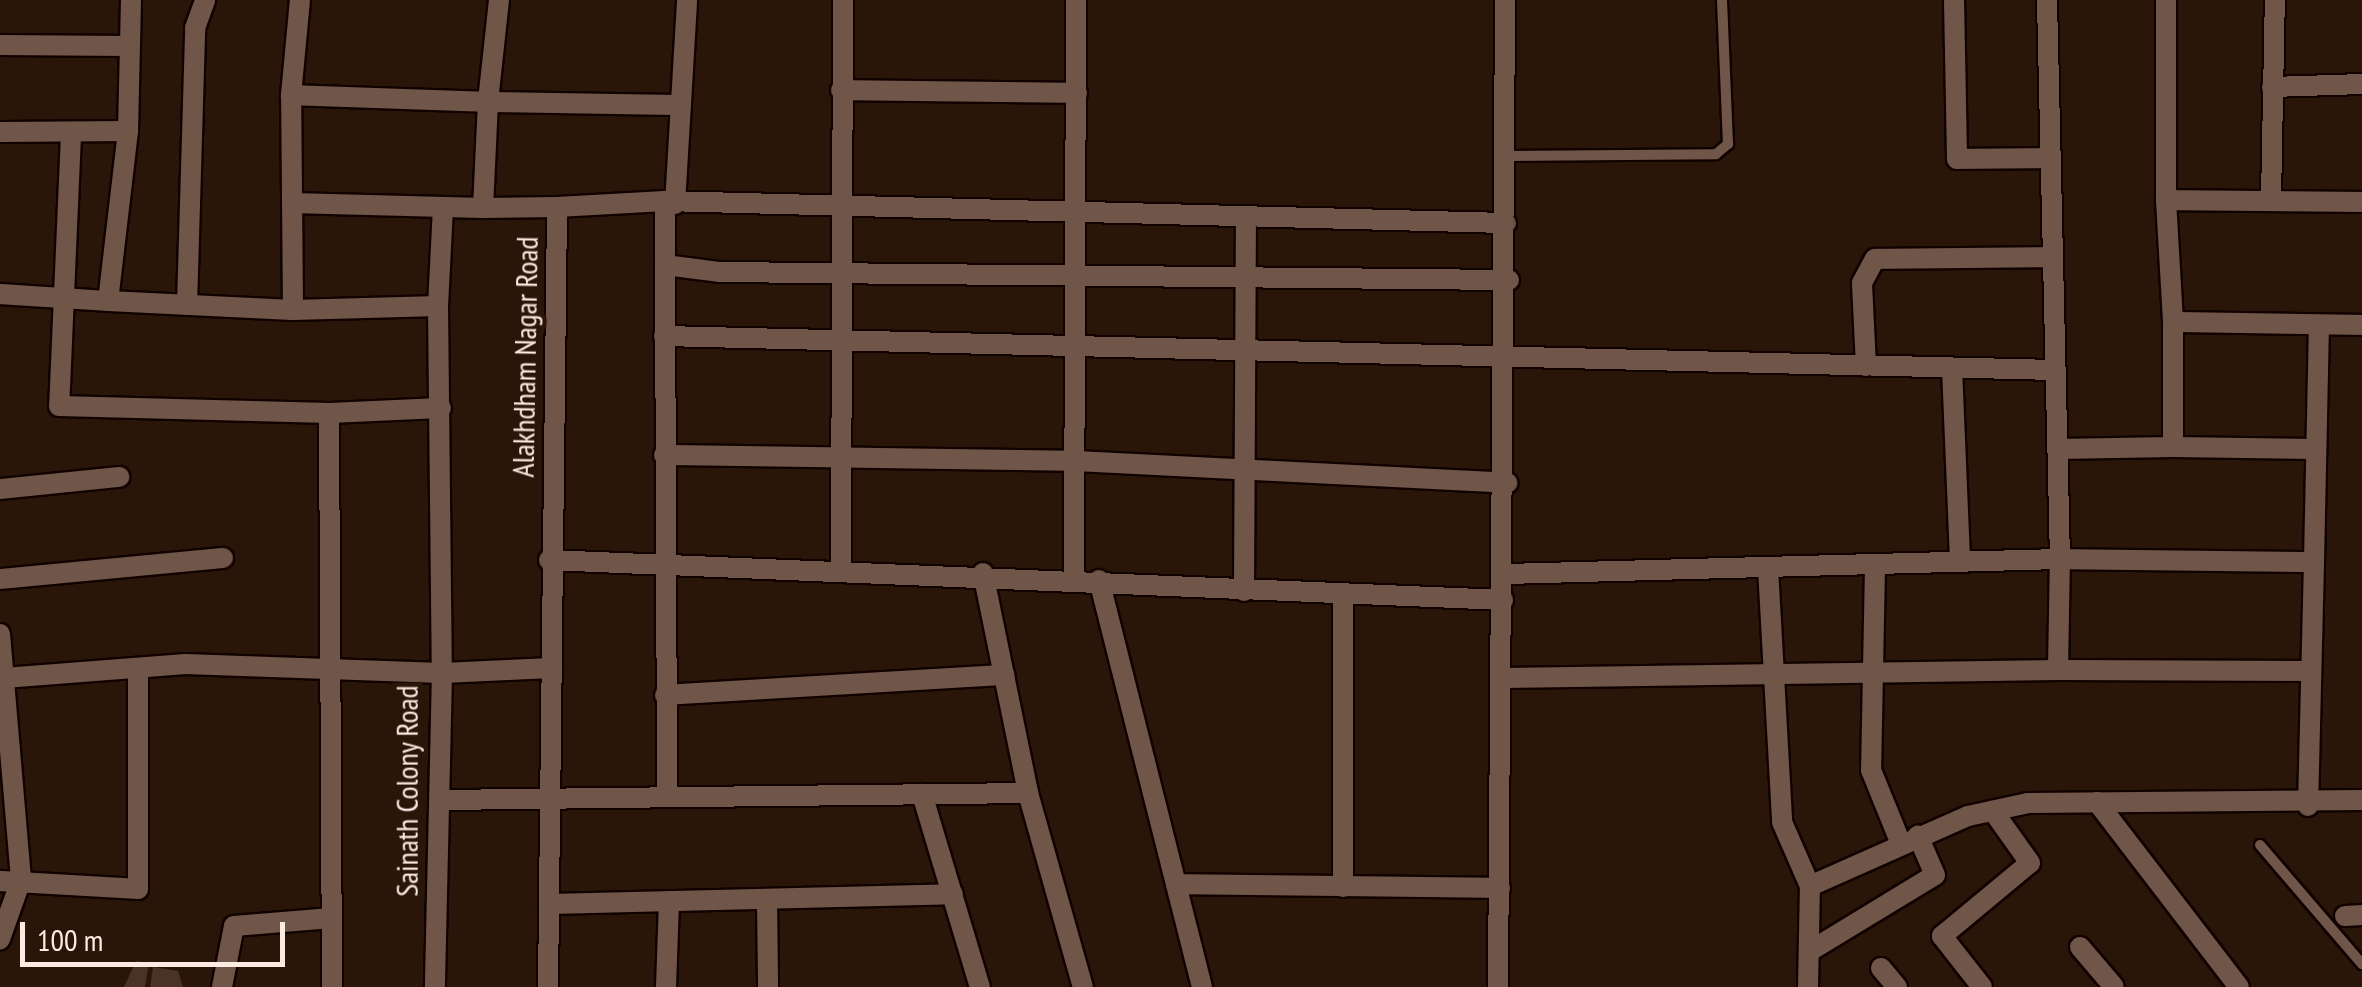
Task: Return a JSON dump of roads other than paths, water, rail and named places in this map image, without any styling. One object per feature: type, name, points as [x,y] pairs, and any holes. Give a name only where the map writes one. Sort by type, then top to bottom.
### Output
[{"type":"street","points":[[108,300],[128,131],[131,0]]},
{"type":"street","points":[[187,305],[195,28],[205,0]]},
{"type":"street","points":[[293,310],[291,95],[300,0]]},
{"type":"street","name":"Alakhdham Nagar Road","points":[[499,0],[488,102],[484,208],[557,207],[549,560],[552,668],[548,987]]},
{"type":"street","points":[[666,796],[665,265],[687,0]]},
{"type":"street","points":[[840,568],[838,272],[843,0]]},
{"type":"street","points":[[1074,578],[1079,344],[1076,0]]},
{"type":"street","points":[[1498,987],[1510,360],[1506,0]]},
{"type":"street","points":[[1954,0],[1957,159],[2051,158]]},
{"type":"street","points":[[2048,0],[2060,559],[2058,670]]},
{"type":"street","points":[[2166,0],[2166,200],[2173,322],[2173,447]]},
{"type":"street","points":[[2271,200],[2274,0]]},
{"type":"street","points":[[0,45],[127,46]]},
{"type":"street","points":[[2272,87],[2362,84]]},
{"type":"street","points":[[841,90],[1077,93]]},
{"type":"street","points":[[291,95],[681,105]]},
{"type":"street","points":[[0,132],[72,135],[128,131]]},
{"type":"street","points":[[72,135],[59,406],[329,413],[442,408]]},
{"type":"street","points":[[2166,200],[2362,202]]},
{"type":"street","points":[[557,207],[670,202],[1078,208],[1246,221],[1506,223]]},
{"type":"street","points":[[292,204],[484,208]]},
{"type":"street","points":[[443,207],[438,306],[442,674],[552,668]]},
{"type":"street","points":[[1244,591],[1240,470],[1246,221]]},
{"type":"street","points":[[1866,366],[1862,283],[1876,260],[2053,257]]},
{"type":"street","points":[[665,265],[838,272],[1078,271],[1510,280]]},
{"type":"street","points":[[0,294],[293,310],[438,306]]},
{"type":"street","points":[[2173,322],[2362,324]]},
{"type":"street","points":[[2308,806],[2320,326]]},
{"type":"street","points":[[664,336],[841,335],[1510,360],[2055,370]]},
{"type":"street","points":[[1952,368],[1960,561]]},
{"type":"street","points":[[329,413],[332,987]]},
{"type":"street","points":[[2057,449],[2315,449]]},
{"type":"street","points":[[664,455],[1076,461],[1507,484]]},
{"type":"street","points":[[0,489],[119,477]]},
{"type":"street","points":[[0,579],[223,558]]},
{"type":"street","points":[[1506,574],[2060,559],[2314,562]]},
{"type":"street","points":[[549,560],[663,560],[983,573],[1244,591],[1504,600]]},
{"type":"street","points":[[1810,951],[1935,875],[1909,840],[1872,770],[1875,566]]},
{"type":"street","points":[[1768,568],[1782,822],[1810,886],[1808,987]]},
{"type":"street","points":[[983,573],[1028,793],[1083,987]]},
{"type":"street","points":[[1099,580],[1202,987]]},
{"type":"street","points":[[1343,594],[1343,888]]},
{"type":"street","points":[[0,634],[10,880],[0,939]]},
{"type":"street","name":"Sainath Colony Road","points":[[4,678],[216,665],[442,674],[436,987]]},
{"type":"street","points":[[1504,678],[1875,666],[2311,671]]},
{"type":"street","points":[[10,880],[138,889],[138,668]]},
{"type":"street","points":[[665,695],[1004,675]]},
{"type":"street","points":[[440,800],[1028,793]]},
{"type":"street","points":[[922,794],[980,987]]},
{"type":"street","points":[[1810,886],[1909,840],[1993,811],[2097,802],[2308,806],[2362,800]]},
{"type":"street","points":[[2097,802],[2239,987]]},
{"type":"street","points":[[1982,987],[1942,936],[2030,863],[1993,811]]},
{"type":"street","points":[[1176,884],[1500,888]]},
{"type":"street","points":[[550,904],[953,894]]},
{"type":"street","points":[[767,899],[768,987]]},
{"type":"street","points":[[666,987],[669,902]]},
{"type":"street","points":[[222,987],[234,926],[332,918]]},
{"type":"street","points":[[2080,946],[2114,987]]},
{"type":"street","points":[[1881,968],[1897,987]]},
{"type":"lane","points":[[1506,156],[1716,154],[1728,144],[1722,0]]},
{"type":"lane","points":[[2260,846],[2362,964]]}]
